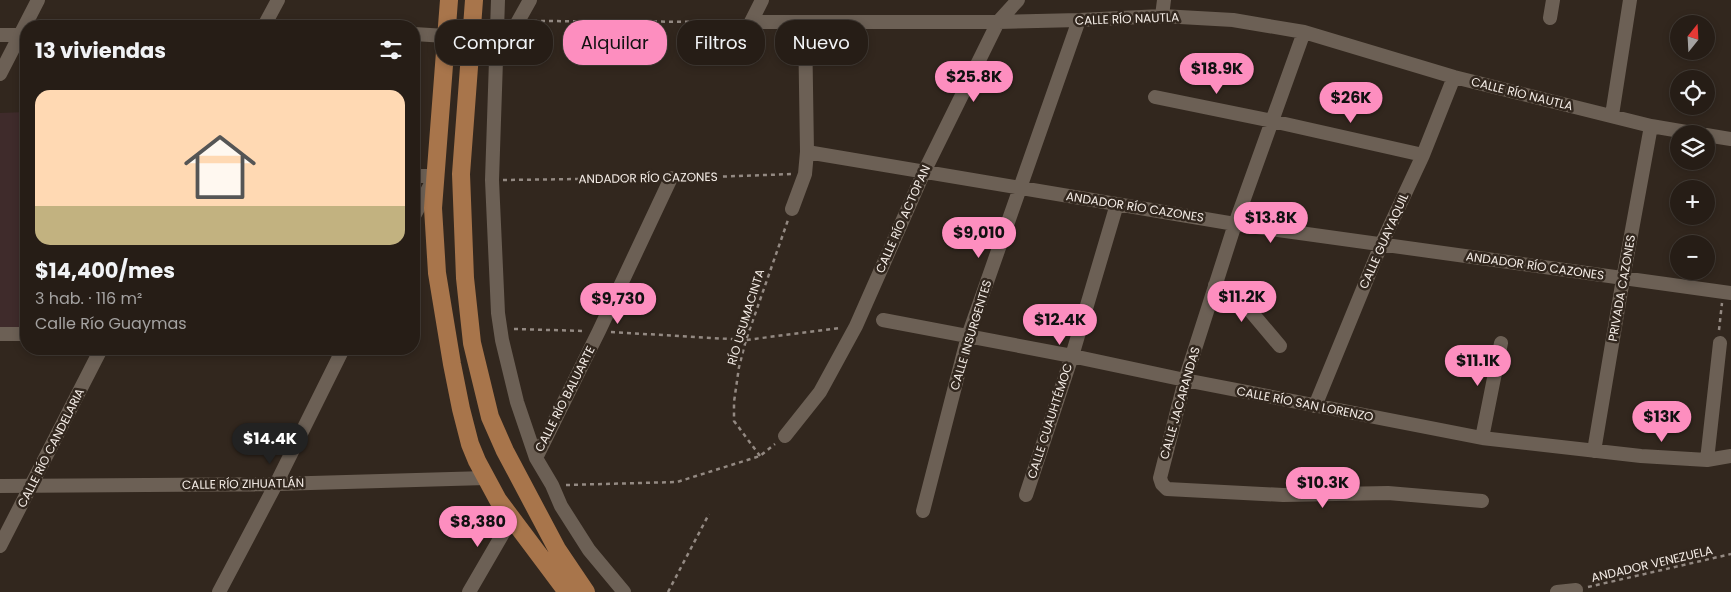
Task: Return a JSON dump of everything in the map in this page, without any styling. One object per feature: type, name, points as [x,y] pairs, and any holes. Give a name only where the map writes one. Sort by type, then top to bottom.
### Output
[{"type":"main road","points":[[447,20],[449,0]]},
{"type":"main road","points":[[474,0],[461,174],[465,278],[472,343],[490,417],[505,451],[557,549],[586,592]]},
{"type":"main road","points":[[444,65],[433,208],[437,273],[459,400],[470,444],[498,500],[567,592]]},
{"type":"street","points":[[29,20],[38,0]]},
{"type":"street","points":[[267,20],[278,0]]},
{"type":"street","points":[[498,0],[498,20]]},
{"type":"street","points":[[520,20],[530,0]]},
{"type":"street","points":[[752,20],[762,0]]},
{"type":"street","name":"CALLE RÍO ACTOPAN","points":[[785,436],[820,392],[856,326],[924,172],[998,22],[1018,0]]},
{"type":"street","points":[[1162,16],[1164,0]]},
{"type":"street","points":[[1550,18],[1553,0]]},
{"type":"street","points":[[1612,115],[1630,0]]},
{"type":"street","name":"CALLE RÍO NAUTLA","points":[[868,23],[998,22],[1162,16],[1233,20],[1304,32],[1454,77],[1670,129]]},
{"type":"street","name":"CALLE INSURGENTES","points":[[923,511],[968,336],[1079,20]]},
{"type":"street","name":"CALLE JACARANDAS","points":[[1304,32],[1235,224],[1185,380],[1160,478],[1162,484],[1167,488],[1283,495],[1388,494],[1482,501]]},
{"type":"street","points":[[420,34],[435,35]]},
{"type":"street","points":[[0,35],[20,35]]},
{"type":"street","points":[[0,74],[20,40]]},
{"type":"street","points":[[497,65],[492,180],[500,329],[517,402],[536,458],[552,485],[561,506],[589,550],[624,592]]},
{"type":"street","points":[[792,209],[805,174],[807,152],[806,65]]},
{"type":"street","name":"CALLE GUAYAQUIL","points":[[1315,406],[1381,245],[1423,155],[1454,77]]},
{"type":"street","points":[[1155,97],[1272,120],[1423,155]]},
{"type":"street","name":"PRIVADA CAZONES","points":[[1594,451],[1651,126]]},
{"type":"street","points":[[1715,136],[1731,139]]},
{"type":"street","name":"ANDADOR RÍO CAZONES","points":[[807,152],[1235,224],[1728,292]]},
{"type":"street","points":[[420,176],[435,176],[420,205]]},
{"type":"street","name":"CALLE RÍO BALUARTE","points":[[536,458],[600,331],[671,178]]},
{"type":"street","name":"CALLE CUAUHTÉMOC","points":[[1026,495],[1072,356],[1117,204]]},
{"type":"street","points":[[1215,285],[1242,301],[1280,346]]},
{"type":"street","name":"CALLE RÍO SAN LORENZO","points":[[883,320],[1482,438],[1641,456],[1708,460],[1731,456]]},
{"type":"street","points":[[0,334],[20,334]]},
{"type":"street","points":[[1482,438],[1501,343]]},
{"type":"street","points":[[1708,460],[1720,343]]},
{"type":"street","name":"CALLE RÍO CANDELARIA","points":[[0,546],[98,355]]},
{"type":"street","points":[[219,592],[276,484],[339,355]]},
{"type":"street","name":"CALLE RÍO ZIHUATLÁN","points":[[0,486],[276,484],[486,478]]},
{"type":"street","points":[[469,592],[512,518]]},
{"type":"street","points":[[1557,592],[1576,590]]},
{"type":"path","points":[[553,21],[677,22]]},
{"type":"path","name":"ANDADOR RÍO CAZONES","points":[[492,180],[805,174]]},
{"type":"path","name":"RÍO USUMACINTA","points":[[760,456],[734,421],[734,402],[739,366],[746,340],[792,209]]},
{"type":"path","points":[[1720,343],[1719,328],[1728,292]]},
{"type":"path","points":[[500,329],[600,331],[746,340],[856,326]]},
{"type":"path","points":[[552,485],[677,482],[760,456],[785,436]]},
{"type":"path","points":[[668,592],[709,514]]},
{"type":"path","name":"ANDADOR VENEZUELA","points":[[1576,590],[1731,554]]},
{"type":"shaded area","points":[[20,112],[20,327],[0,327],[0,113]]}]
